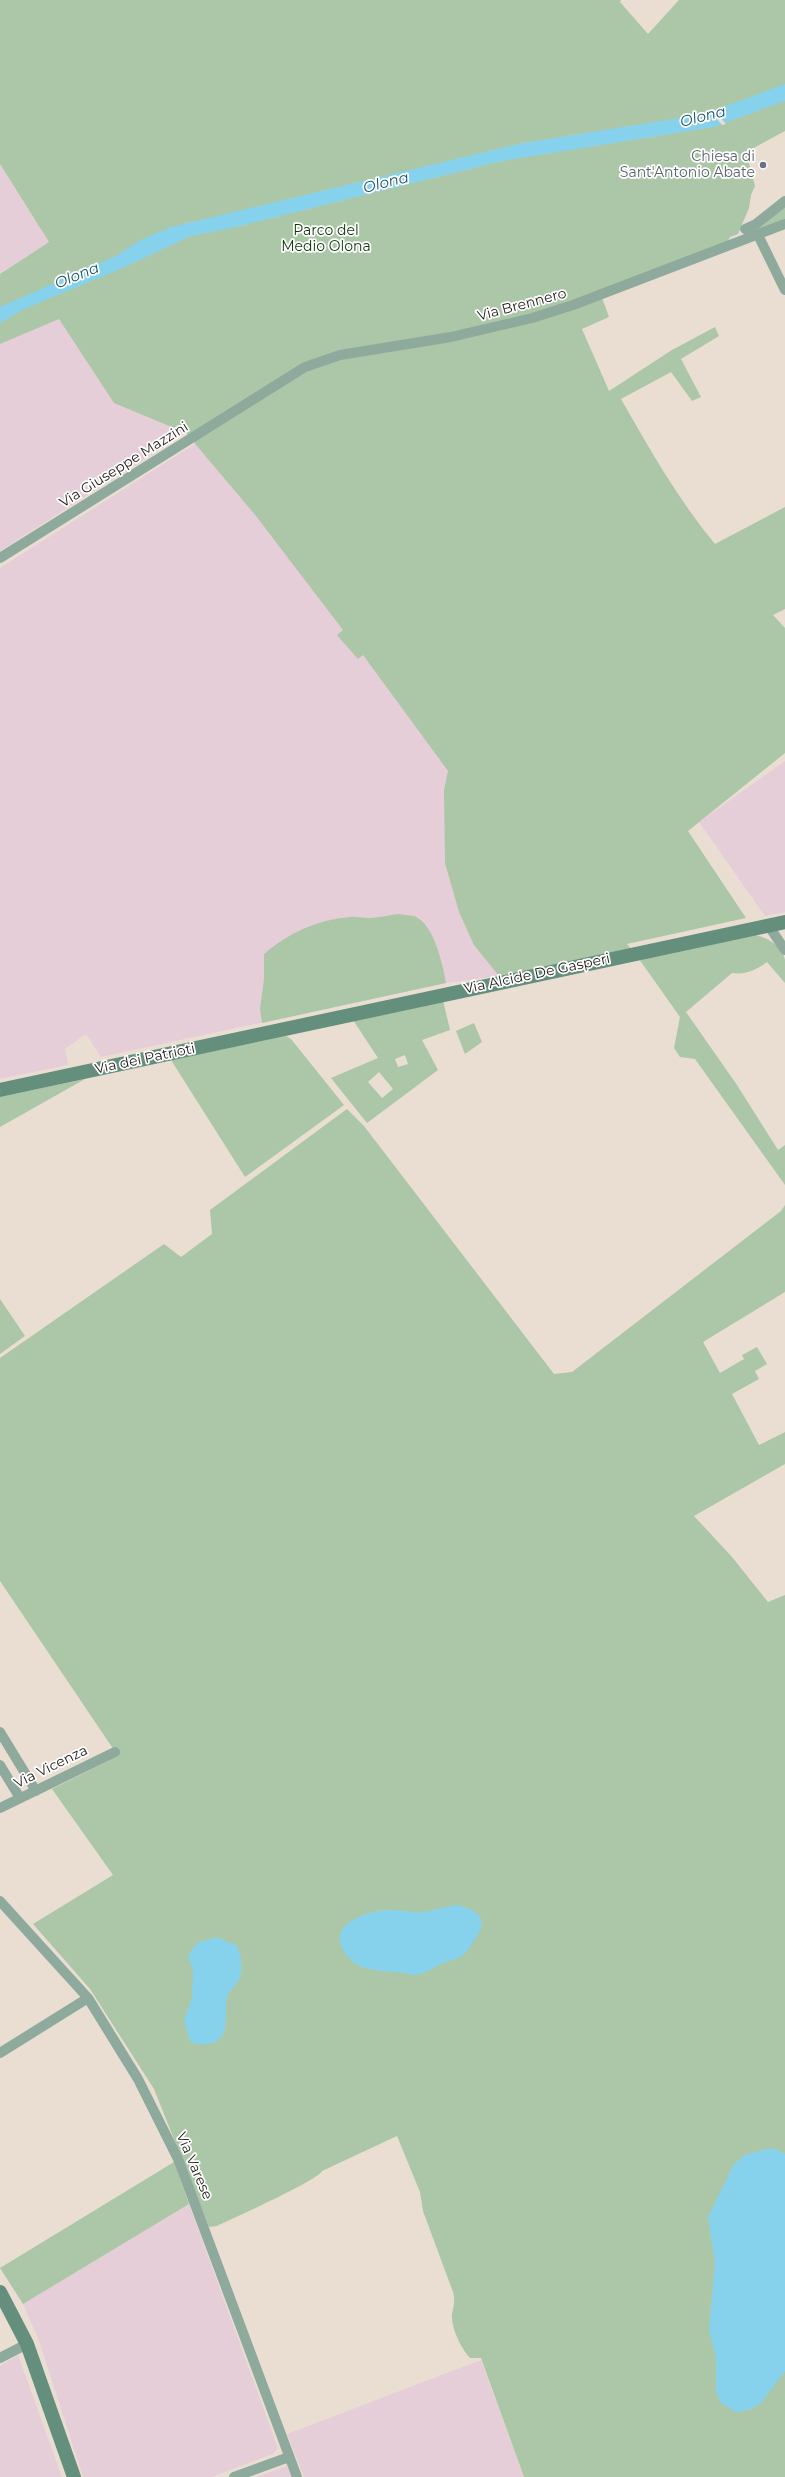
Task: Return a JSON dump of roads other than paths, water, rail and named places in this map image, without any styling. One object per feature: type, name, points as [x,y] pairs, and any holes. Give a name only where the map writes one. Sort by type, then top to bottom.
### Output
[{"type":"street","points":[[745,229],[756,224],[785,201]]},
{"type":"street","name":"Via Brennero","points":[[264,395],[305,367],[329,358],[451,338],[532,318],[573,306],[785,224]]},
{"type":"street","points":[[758,235],[785,290]]},
{"type":"street","name":"Via Giuseppe Mazzini","points":[[0,558],[264,395]]},
{"type":"street","name":"Via Alcide De Gasperi","points":[[290,1027],[721,934],[785,922]]},
{"type":"street","points":[[768,925],[785,950]]},
{"type":"street","name":"Via dei Patrioti","points":[[0,1090],[290,1027]]},
{"type":"street","points":[[0,1732],[36,1790]]},
{"type":"street","name":"Via Vicenza","points":[[0,1808],[115,1752]]},
{"type":"street","points":[[0,1765],[20,1798]]},
{"type":"street","name":"Via Varese","points":[[0,1901],[88,1998],[138,2079],[178,2159],[297,2477]]},
{"type":"street","points":[[0,2053],[88,1998]]},
{"type":"street","points":[[0,2292],[27,2344],[74,2477]]},
{"type":"street","points":[[0,2358],[27,2344]]},
{"type":"street","points":[[234,2477],[290,2457]]},
{"type":"water","name":"Olona","points":[[785,84],[785,101],[714,127],[502,161],[232,228],[191,236],[118,270],[24,309],[0,323],[0,307],[116,256],[139,241],[171,227],[523,143],[705,114]]},
{"type":"water","points":[[457,1905],[471,1910],[480,1916],[481,1926],[479,1932],[462,1956],[421,1974],[413,1975],[364,1968],[349,1958],[344,1952],[340,1942],[340,1934],[344,1927],[358,1917],[367,1914],[384,1910],[422,1912]]},
{"type":"water","points":[[216,1937],[236,1945],[241,1959],[241,1974],[237,1983],[228,1995],[226,2002],[226,2024],[221,2037],[216,2041],[203,2045],[190,2041],[184,2020],[192,1998],[193,1970],[188,1956],[197,1943]]},
{"type":"water","points":[[767,2149],[776,2149],[785,2154],[785,2371],[761,2403],[749,2410],[736,2412],[721,2403],[716,2391],[716,2358],[709,2330],[715,2263],[708,2217],[734,2164],[745,2155]]},
{"type":"place","name":"Chiesa di Sant'Antonio Abate","points":[[763,165]]},
{"type":"park label","name":"Parco del Medio Olona","points":[[326,240]]}]
